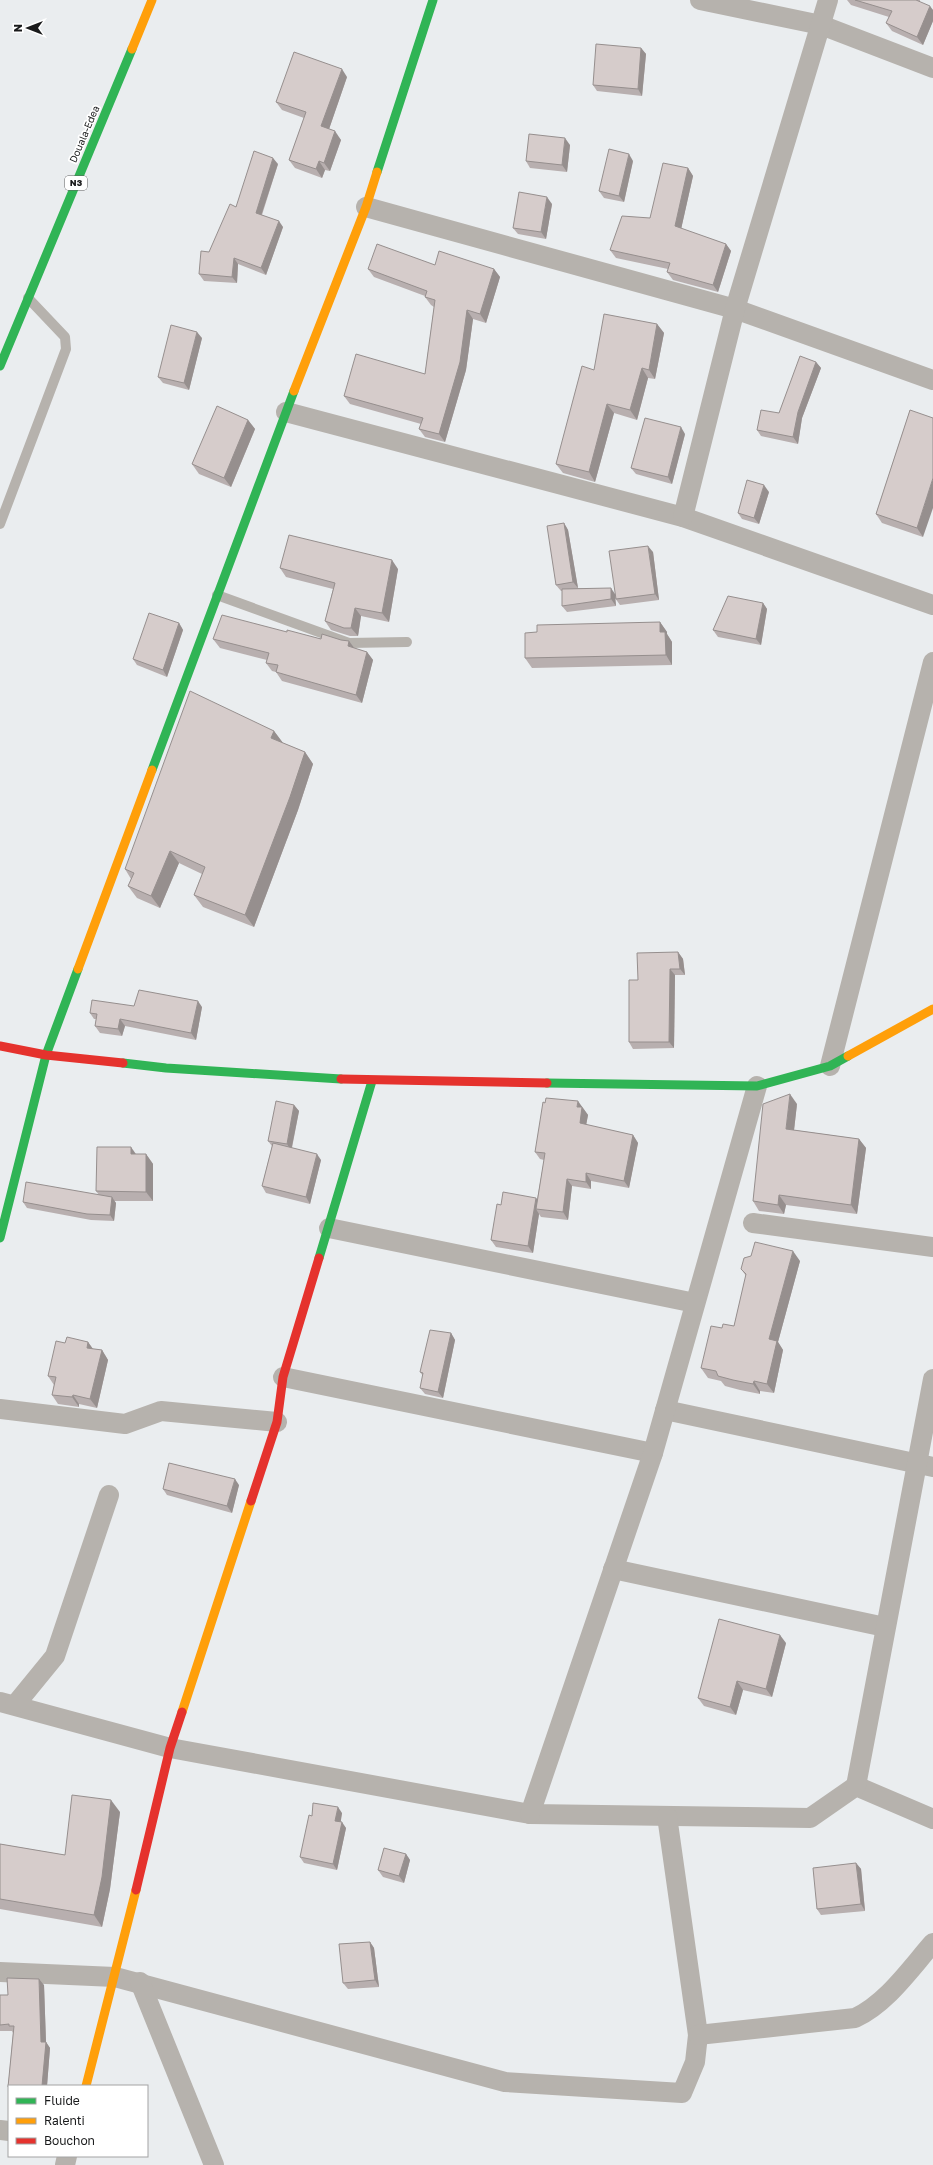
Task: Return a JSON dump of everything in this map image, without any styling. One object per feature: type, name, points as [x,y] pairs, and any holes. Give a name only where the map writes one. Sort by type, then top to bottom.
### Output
[{"type":"main road","name":"Douala-Edea","points":[[0,366],[152,0]]},
{"type":"main road","points":[[0,1238],[46,1056],[217,595],[366,207],[433,0]]},
{"type":"main road","points":[[0,1046],[46,1056],[166,1068],[372,1081],[757,1086],[830,1066],[933,1010]]},
{"type":"main road","points":[[86,2085],[115,1977],[170,1748],[276,1422],[283,1377],[372,1081]]},
{"type":"street","points":[[700,0],[821,25],[933,68]]},
{"type":"street","points":[[683,517],[735,309],[828,0]]},
{"type":"street","points":[[366,207],[735,309],[933,380]]},
{"type":"street","points":[[286,412],[683,517],[933,605]]},
{"type":"street","points":[[830,1066],[933,662]]},
{"type":"street","points":[[530,1814],[653,1453],[757,1086]]},
{"type":"street","points":[[753,1223],[933,1247]]},
{"type":"street","points":[[329,1228],[695,1302]]},
{"type":"street","points":[[283,1377],[653,1453]]},
{"type":"street","points":[[109,1495],[54,1656],[7,1703],[170,1748],[530,1814],[810,1818],[856,1786],[885,1627],[925,1464],[933,1379]]},
{"type":"street","points":[[0,1409],[125,1424],[161,1411],[276,1422]]},
{"type":"street","points":[[665,1410],[925,1464]]},
{"type":"street","points":[[613,1569],[885,1627]]},
{"type":"street","points":[[856,1786],[933,1819]]},
{"type":"street","points":[[0,1972],[115,1977],[140,1982],[505,2082],[682,2093],[695,2062],[698,2035],[667,1816]]},
{"type":"street","points":[[698,2035],[855,2018],[869,2011],[879,2002],[933,1943]]},
{"type":"street","points":[[140,1982],[214,2165]]},
{"type":"lane","points":[[0,524],[66,349],[65,337],[28,298]]},
{"type":"lane","points":[[217,595],[349,643],[407,642]]},
{"type":"building","points":[[855,0],[916,0],[930,6],[917,37],[886,23],[892,11]]},
{"type":"building","points":[[596,44],[641,48],[638,89],[593,85]]},
{"type":"building","points":[[294,52],[342,69],[321,126],[335,131],[324,163],[319,161],[316,169],[289,160],[306,112],[276,102]]},
{"type":"building","points":[[529,134],[565,138],[562,165],[526,161]]},
{"type":"building","points":[[609,149],[629,154],[619,196],[599,191]]},
{"type":"building","points":[[254,151],[273,158],[256,213],[279,221],[261,268],[234,258],[232,277],[199,274],[201,251],[209,252],[230,204],[236,207]]},
{"type":"building","points":[[663,163],[688,168],[675,226],[726,244],[713,285],[667,272],[670,263],[610,250],[622,216],[650,218]]},
{"type":"building","points":[[519,192],[547,197],[541,232],[513,228]]},
{"type":"building","points":[[377,244],[435,265],[439,251],[494,269],[480,314],[467,310],[460,362],[439,434],[419,429],[423,418],[344,396],[356,354],[425,374],[435,300],[425,297],[427,291],[368,269]]},
{"type":"building","points":[[604,314],[657,324],[649,370],[642,368],[630,410],[607,404],[589,472],[556,464],[582,366],[594,370]]},
{"type":"building","points":[[171,325],[197,332],[184,383],[158,377]]},
{"type":"building","points":[[800,356],[816,362],[798,412],[793,437],[757,430],[761,410],[779,413]]},
{"type":"building","points":[[217,406],[248,420],[224,478],[192,464]]},
{"type":"building","points":[[910,410],[933,418],[933,478],[917,528],[876,514]]},
{"type":"building","points":[[645,418],[681,427],[668,477],[631,468]]},
{"type":"building","points":[[747,480],[764,485],[754,518],[738,513]]},
{"type":"building","points":[[564,523],[573,582],[556,585],[547,526]]},
{"type":"building","points":[[289,535],[392,560],[382,613],[355,608],[351,628],[344,628],[325,621],[335,583],[280,568]]},
{"type":"building","points":[[648,546],[655,594],[616,599],[609,551]]},
{"type":"building","points":[[611,588],[611,599],[562,606],[562,589]]},
{"type":"building","points":[[728,596],[763,603],[756,639],[713,630]]},
{"type":"building","points":[[149,613],[179,623],[163,670],[133,659]]},
{"type":"building","points":[[222,615],[287,632],[287,630],[321,639],[322,634],[349,641],[348,646],[367,652],[356,695],[276,672],[278,665],[266,663],[269,653],[213,639]]},
{"type":"building","points":[[660,622],[660,632],[665,632],[666,655],[525,658],[525,633],[537,632],[537,625]]},
{"type":"building","points":[[190,691],[274,731],[271,738],[305,752],[290,797],[245,915],[194,895],[205,867],[170,851],[151,896],[128,886],[134,873],[125,869]]},
{"type":"building","points":[[678,952],[680,969],[670,969],[669,1042],[629,1042],[629,980],[638,980],[637,953]]},
{"type":"building","points":[[139,990],[198,1001],[191,1033],[120,1019],[118,1029],[95,1026],[97,1014],[90,1013],[92,1000],[134,1006]]},
{"type":"building","points":[[790,1094],[786,1129],[859,1139],[851,1205],[779,1195],[778,1205],[753,1201],[763,1104]]},
{"type":"building","points":[[546,1098],[578,1101],[577,1107],[582,1107],[580,1123],[633,1135],[624,1181],[586,1173],[586,1182],[567,1179],[563,1212],[536,1209],[545,1153],[535,1152],[543,1102],[545,1103]]},
{"type":"building","points":[[276,1101],[294,1105],[287,1144],[268,1141]]},
{"type":"building","points":[[273,1143],[317,1154],[306,1197],[262,1186]]},
{"type":"building","points":[[97,1147],[131,1147],[131,1154],[146,1154],[146,1192],[96,1191]]},
{"type":"building","points":[[26,1182],[112,1197],[110,1215],[87,1214],[23,1202]]},
{"type":"building","points":[[503,1192],[536,1198],[528,1246],[491,1240],[497,1204],[501,1205]]},
{"type":"building","points":[[755,1242],[793,1251],[769,1339],[777,1341],[767,1384],[754,1381],[753,1384],[733,1380],[718,1376],[716,1371],[701,1368],[711,1326],[722,1328],[723,1324],[734,1326],[746,1274],[741,1269],[744,1258],[751,1256]]},
{"type":"building","points":[[430,1330],[451,1333],[438,1392],[420,1388],[423,1373],[420,1372]]},
{"type":"building","points":[[67,1337],[88,1342],[87,1348],[102,1350],[90,1399],[73,1395],[72,1397],[52,1395],[56,1377],[48,1376],[56,1341],[65,1343]]},
{"type":"building","points":[[169,1463],[235,1479],[227,1506],[163,1489]]},
{"type":"building","points":[[719,1619],[780,1635],[766,1689],[737,1681],[730,1707],[698,1698]]},
{"type":"building","points":[[72,1795],[111,1800],[102,1877],[94,1915],[0,1899],[0,1844],[65,1855]]},
{"type":"building","points":[[313,1803],[338,1807],[335,1821],[342,1822],[333,1864],[300,1857],[309,1815],[312,1816]]},
{"type":"building","points":[[384,1848],[406,1854],[399,1876],[378,1870]]},
{"type":"building","points":[[856,1863],[861,1904],[817,1909],[813,1868]]},
{"type":"building","points":[[370,1942],[375,1980],[343,1983],[339,1944]]},
{"type":"building","points":[[7,1978],[39,1979],[41,2042],[46,2042],[42,2085],[8,2085],[14,2026],[9,2026],[9,2024],[0,2025],[0,1995],[8,1995]]},
{"type":"traffic: fast","points":[[377,172],[433,0]]},
{"type":"traffic: fast","points":[[0,366],[132,49]]},
{"type":"traffic: fast","points":[[152,770],[294,391]]},
{"type":"traffic: fast","points":[[0,1238],[46,1055],[78,969]]},
{"type":"traffic: fast","points":[[547,1083],[757,1086],[830,1066],[848,1056]]},
{"type":"traffic: fast","points":[[123,1063],[166,1068],[341,1079]]},
{"type":"traffic: fast","points":[[319,1258],[372,1081]]},
{"type":"traffic: slow","points":[[132,49],[152,0]]},
{"type":"traffic: slow","points":[[294,391],[366,207],[377,172]]},
{"type":"traffic: slow","points":[[78,969],[152,770]]},
{"type":"traffic: slow","points":[[848,1056],[933,1009]]},
{"type":"traffic: slow","points":[[182,1712],[251,1501]]},
{"type":"traffic: slow","points":[[86,2085],[136,1890]]},
{"type":"traffic: jam","points":[[0,1046],[46,1055],[123,1063]]},
{"type":"traffic: jam","points":[[341,1079],[547,1083]]},
{"type":"traffic: jam","points":[[251,1501],[277,1422],[283,1377],[319,1258]]},
{"type":"traffic: jam","points":[[136,1890],[170,1748],[182,1712]]}]
